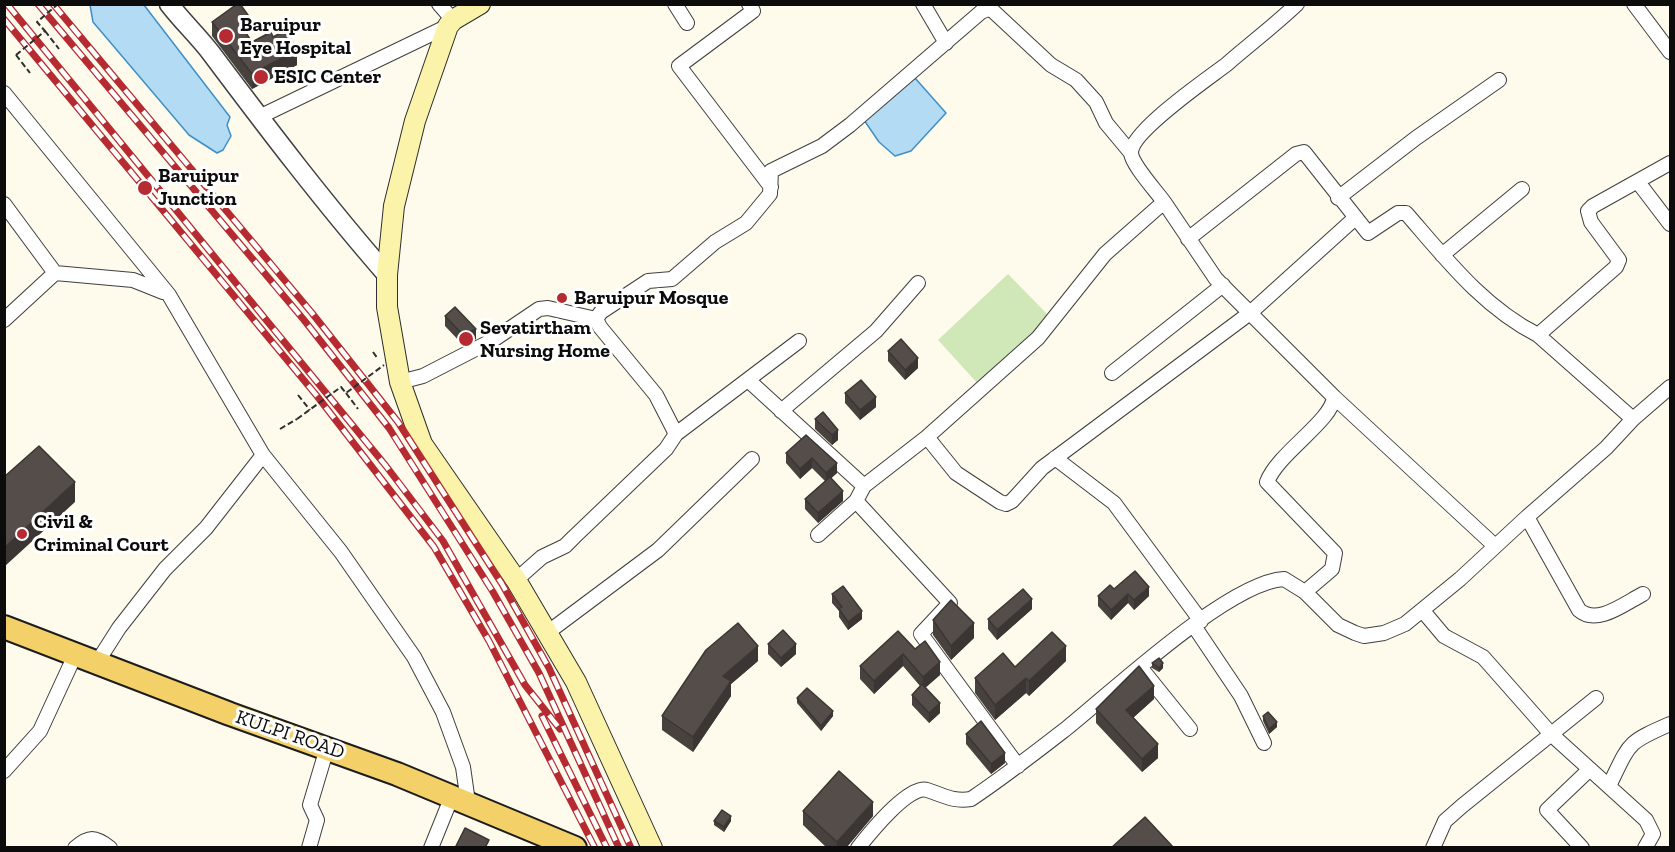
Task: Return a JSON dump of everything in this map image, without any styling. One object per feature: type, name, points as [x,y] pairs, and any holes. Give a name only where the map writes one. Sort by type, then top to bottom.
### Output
[{"type":"main road","points":[[480,4],[451,23],[416,121],[400,179],[393,216],[387,275],[389,323],[400,382],[422,444],[516,580],[590,710],[652,848]]},
{"type":"main road","name":"KULPI ROAD","points":[[4,627],[460,799],[568,846]]},
{"type":"street","points":[[169,4],[210,52],[342,223],[387,275]]},
{"type":"street","points":[[259,117],[451,23],[439,4]]},
{"type":"street","points":[[675,4],[687,23]]},
{"type":"street","points":[[749,4],[753,11],[679,66],[772,188]]},
{"type":"street","points":[[923,4],[946,43]]},
{"type":"street","points":[[1131,153],[1135,142],[1177,101],[1226,65],[1297,4]]},
{"type":"street","points":[[1634,4],[1671,52]]},
{"type":"street","points":[[596,319],[612,303],[648,281],[672,279],[715,242],[746,223],[763,204],[772,188],[770,175],[776,168],[827,142],[981,12],[988,9],[993,11],[1051,65],[1076,80],[1096,102],[1106,123],[1131,153],[1188,239],[1223,285],[1334,397],[1495,546]]},
{"type":"street","points":[[1338,198],[1416,138],[1499,80]]},
{"type":"street","points":[[4,93],[169,295],[263,455],[341,552],[414,657],[443,712],[463,767],[460,799],[431,848]]},
{"type":"street","points":[[1188,239],[1296,154],[1304,153],[1354,219],[1368,233],[1398,213],[1406,213],[1469,285],[1498,312],[1538,336],[1633,419]]},
{"type":"street","points":[[1538,336],[1616,267],[1619,260],[1591,222],[1588,211],[1593,206],[1671,163]]},
{"type":"street","points":[[1638,182],[1671,224]]},
{"type":"street","points":[[1442,255],[1522,189]]},
{"type":"street","points":[[818,535],[856,501],[864,486],[927,437],[1038,338],[1105,254],[1164,202]]},
{"type":"street","points":[[4,204],[55,273]]},
{"type":"street","points":[[927,437],[956,473],[1006,504],[1012,501],[1033,477],[1055,458],[1250,313],[1354,219]]},
{"type":"street","points":[[4,320],[55,273],[133,280],[151,285],[169,295]]},
{"type":"street","points":[[781,411],[876,331],[918,283]]},
{"type":"street","points":[[1112,373],[1223,285]]},
{"type":"street","points":[[400,382],[423,376],[493,340],[539,309],[548,308],[596,319]]},
{"type":"street","points":[[596,319],[600,327],[656,395],[676,434]]},
{"type":"street","points":[[516,580],[542,557],[565,546],[666,449],[676,434],[799,341]]},
{"type":"street","points":[[748,380],[864,486]]},
{"type":"street","points":[[858,848],[880,822],[912,792],[925,789],[951,799],[971,799],[1018,766],[1197,624],[1259,584],[1272,579],[1284,579],[1305,592],[1338,625],[1364,636],[1384,633],[1405,624],[1423,611],[1606,448],[1633,419],[1671,387]]},
{"type":"street","points":[[1305,592],[1332,568],[1335,553],[1267,482],[1273,467],[1320,420],[1330,408],[1334,397]]},
{"type":"street","points":[[4,771],[40,731],[87,657],[206,528],[263,455]]},
{"type":"street","points":[[1055,458],[1107,497],[1121,511],[1197,624],[1241,696],[1264,743]]},
{"type":"street","points":[[547,633],[658,550],[752,459]]},
{"type":"street","points":[[856,501],[950,603],[921,634],[1018,766]]},
{"type":"street","points":[[1527,517],[1579,610],[1585,615],[1600,616],[1643,594]]},
{"type":"street","points":[[1423,611],[1444,636],[1483,657],[1551,734],[1651,826],[1653,834],[1645,848]]},
{"type":"street","points":[[1140,667],[1190,729]]},
{"type":"street","points":[[1433,848],[1445,821],[1596,698]]},
{"type":"street","points":[[1609,786],[1630,745],[1636,739],[1671,724]]},
{"type":"street","points":[[309,848],[317,820],[310,805],[327,748]]},
{"type":"street","points":[[1582,848],[1547,810],[1590,769]]},
{"type":"street","points":[[75,848],[86,838],[92,837],[110,848]]},
{"type":"path","points":[[58,4],[37,22],[59,49]]},
{"type":"path","points":[[30,73],[16,55],[45,31]]},
{"type":"path","points":[[346,393],[384,366]]},
{"type":"path","points":[[279,429],[341,387],[358,409]]},
{"type":"path","points":[[298,395],[310,410]]},
{"type":"green space","points":[[1008,274],[1051,318],[979,385],[938,340]]},
{"type":"water","points":[[90,5],[144,5],[230,117],[227,125],[231,136],[223,150],[217,153],[189,135],[93,22]]},
{"type":"water","points":[[915,78],[946,113],[911,151],[895,156],[879,142],[864,120]]},
{"type":"building","points":[[240,4],[248,15],[238,21],[252,42],[271,32],[273,37],[286,30],[297,50],[252,74],[212,22]]},
{"type":"building","points":[[455,307],[476,329],[463,335],[445,316]]},
{"type":"building","points":[[901,339],[918,358],[905,370],[888,351]]},
{"type":"building","points":[[861,380],[876,397],[860,410],[845,393]]},
{"type":"building","points":[[823,412],[838,430],[832,435],[815,419]]},
{"type":"building","points":[[806,435],[837,463],[826,473],[812,458],[800,469],[786,453]]},
{"type":"building","name":"Civil & Criminal Court","points":[[39,446],[75,482],[4,548],[4,477]]},
{"type":"building","points":[[830,477],[843,491],[818,513],[805,499]]},
{"type":"building","points":[[1135,571],[1149,587],[1134,600],[1128,594],[1111,610],[1098,596],[1110,585],[1114,589]]},
{"type":"building","points":[[843,586],[862,611],[848,622],[839,609],[842,607],[832,594]]},
{"type":"building","points":[[1023,589],[1032,599],[997,630],[988,619]]},
{"type":"building","points":[[951,600],[974,623],[951,646],[933,620]]},
{"type":"building","points":[[738,623],[758,646],[723,676],[731,681],[693,737],[662,716],[706,650]]},
{"type":"building","points":[[783,630],[796,644],[781,658],[768,644]]},
{"type":"building","points":[[898,631],[915,649],[925,641],[940,662],[923,677],[903,654],[874,681],[860,666]]},
{"type":"building","points":[[1052,632],[1066,646],[1029,681],[1026,678],[995,705],[975,678],[1003,653],[1015,667]]},
{"type":"building","points":[[1159,658],[1163,663],[1159,668],[1152,663]]},
{"type":"building","points":[[1139,666],[1154,686],[1126,710],[1158,744],[1142,759],[1096,709]]},
{"type":"building","points":[[922,684],[940,703],[929,713],[912,695]]},
{"type":"building","points":[[807,688],[833,711],[821,726],[797,698]]},
{"type":"building","points":[[1268,712],[1277,722],[1269,729],[1263,716]]},
{"type":"building","points":[[981,721],[1005,753],[991,764],[966,734]]},
{"type":"building","points":[[839,771],[873,802],[837,842],[803,811]]},
{"type":"building","points":[[722,810],[731,816],[724,827],[714,821]]},
{"type":"building","points":[[1145,817],[1174,848],[1111,848]]},
{"type":"building","points":[[465,828],[489,840],[485,848],[455,848]]},
{"type":"railway","points":[[7,4],[386,466],[443,541],[525,685],[560,729]]},
{"type":"railway","points":[[38,4],[304,320],[389,428],[493,592],[539,673],[619,848]]},
{"type":"railway","points":[[53,4],[312,313],[398,422],[502,584],[549,668],[631,848]]},
{"type":"railway","points":[[4,19],[317,396],[434,547],[489,641],[595,848]]},
{"type":"railway","points":[[542,716],[607,848]]},
{"type":"place","name":"Baruipur Eye Hospital","points":[[226,36]]},
{"type":"place","name":"ESIC Center","points":[[261,77]]},
{"type":"place","name":"Baruipur Junction","points":[[145,188]]},
{"type":"place","name":"Baruipur Mosque","points":[[562,298]]},
{"type":"place","name":"Sevatirtham Nursing Home","points":[[466,339]]},
{"type":"place","name":"Civil & Criminal Court","points":[[22,534]]}]
